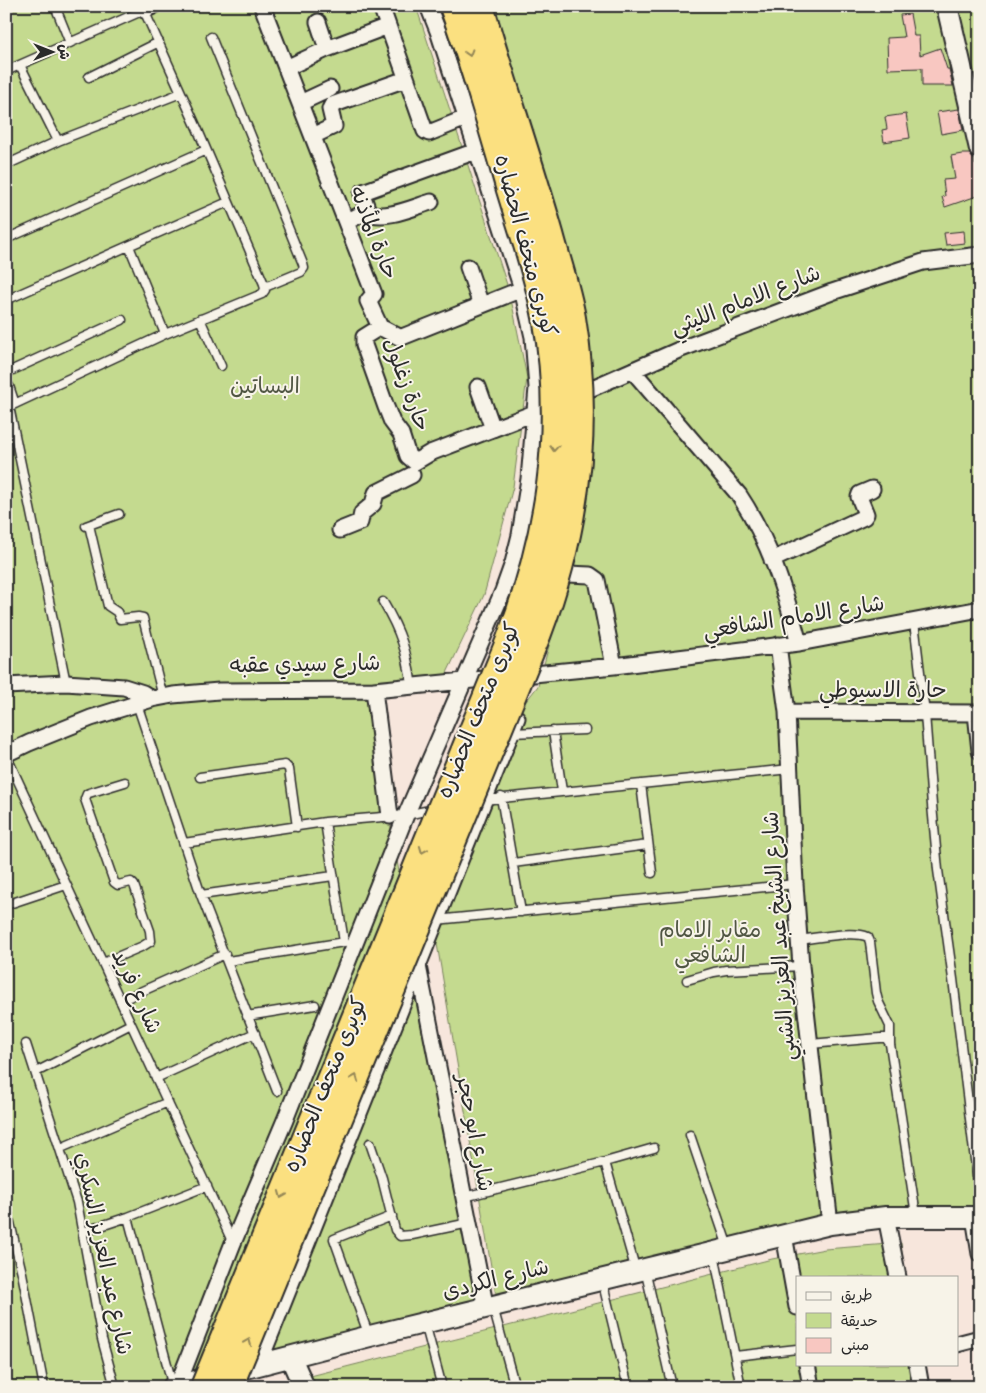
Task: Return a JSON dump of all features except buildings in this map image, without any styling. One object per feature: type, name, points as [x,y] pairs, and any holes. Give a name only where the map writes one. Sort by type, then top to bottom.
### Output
[{"type":"highway","name":"كوبرى متحف الحضاره","points":[[204,1387],[509,642],[537,557],[549,500],[554,460],[556,410],[552,355],[546,316],[529,251],[453,6]]},
{"type":"highway","name":"كوبرى متحف الحضاره","points":[[230,1387],[538,633],[557,577],[571,520],[578,471],[580,432],[579,374],[572,316],[539,195],[480,6]]},
{"type":"street","name":"حارة المأذنه","points":[[262,6],[374,294],[368,301],[380,327]]},
{"type":"street","points":[[381,6],[424,132],[429,133],[466,118]]},
{"type":"street","points":[[175,1386],[288,1114],[406,815],[503,591],[513,563],[525,507],[534,413],[536,366],[533,337],[522,289],[428,6]]},
{"type":"street","points":[[258,1366],[551,631],[568,574],[578,517],[583,476],[585,392],[576,307],[563,252],[503,60],[484,6]]},
{"type":"street","points":[[947,6],[969,84],[980,149]]},
{"type":"street","points":[[318,22],[327,50]]},
{"type":"street","points":[[286,68],[388,26]]},
{"type":"street","points":[[313,136],[334,126],[330,109],[332,105],[406,79]]},
{"type":"street","points":[[300,104],[330,89]]},
{"type":"street","points":[[367,212],[363,192],[476,151]]},
{"type":"street","points":[[346,222],[367,212],[379,216],[431,202]]},
{"type":"street","name":"شارع الامام الليثي","points":[[534,413],[681,349],[832,292],[923,262],[980,255]]},
{"type":"street","points":[[468,267],[481,305]]},
{"type":"street","points":[[380,327],[402,337],[522,289]]},
{"type":"street","name":"حارة زغلول","points":[[380,327],[364,337],[364,346],[392,422],[401,434],[414,474]]},
{"type":"street","points":[[633,371],[739,495],[752,515],[785,592],[799,643]]},
{"type":"street","points":[[478,387],[493,429]]},
{"type":"street","name":"حارة زغلول","points":[[340,530],[360,522],[362,512],[373,504],[376,493],[414,474],[430,453],[534,413]]},
{"type":"street","points":[[772,560],[864,517],[866,514],[859,496],[872,489]]},
{"type":"street","points":[[568,574],[590,575],[597,580],[614,666]]},
{"type":"street","name":"شارع الامام الشافعي","points":[[614,666],[799,643],[980,609]]},
{"type":"street","name":"شارع الشيخ عبد العزيز الشبي","points":[[778,645],[787,712],[801,966],[830,1224]]},
{"type":"street","name":"شارع سيدي عقبه","points":[[6,755],[29,743],[91,718],[157,698],[196,692],[374,690],[614,666]]},
{"type":"street","points":[[6,686],[66,683],[124,687],[157,698]]},
{"type":"street","points":[[374,690],[390,816]]},
{"type":"street","name":"حارة الاسيوطي","points":[[787,712],[978,713]]},
{"type":"street","points":[[978,713],[980,751]]},
{"type":"street","name":"شارع ابو حجر","points":[[418,966],[469,1223],[490,1308]]},
{"type":"street","points":[[288,1114],[359,1114]]},
{"type":"street","points":[[288,1114],[353,1129]]},
{"type":"street","points":[[978,1212],[980,1254]]},
{"type":"street","name":"شارع الكردى","points":[[175,1386],[291,1358],[370,1336],[830,1224],[886,1217],[916,1217],[978,1212]]},
{"type":"street","points":[[886,1217],[898,1276]]},
{"type":"street","points":[[784,1234],[796,1301]]},
{"type":"street","points":[[958,1344],[980,1338]]},
{"type":"street","points":[[291,1358],[304,1387]]},
{"type":"street","points":[[807,1366],[811,1387]]},
{"type":"street","points":[[917,1366],[921,1387]]},
{"type":"lane","points":[[55,6],[70,43]]},
{"type":"lane","points":[[6,71],[146,7],[159,42],[265,287]]},
{"type":"lane","points":[[10,406],[165,334],[262,294],[265,287],[301,272],[304,266],[211,37]]},
{"type":"lane","points":[[88,77],[159,42]]},
{"type":"lane","points":[[20,65],[58,141]]},
{"type":"lane","points":[[6,165],[58,141],[182,93]]},
{"type":"lane","points":[[6,239],[206,150]]},
{"type":"lane","points":[[6,300],[228,202]]},
{"type":"lane","points":[[129,246],[165,334]]},
{"type":"lane","points":[[6,373],[122,320]]},
{"type":"lane","points":[[200,320],[221,366]]},
{"type":"lane","points":[[6,384],[8,386],[10,406],[66,683]]},
{"type":"lane","points":[[119,514],[87,526],[108,606],[117,612],[120,619],[143,618],[157,698]]},
{"type":"lane","points":[[383,602],[403,641],[407,653],[412,687]]},
{"type":"lane","points":[[914,622],[926,714],[938,870],[953,979],[978,1212]]},
{"type":"lane","points":[[136,704],[201,895],[277,1091]]},
{"type":"lane","points":[[511,733],[585,730]]},
{"type":"lane","points":[[553,731],[562,791]]},
{"type":"lane","name":"شارع فريد","points":[[6,755],[233,1243]]},
{"type":"lane","points":[[200,777],[282,764],[287,766],[297,827]]},
{"type":"lane","points":[[458,805],[501,797],[790,769]]},
{"type":"lane","points":[[103,963],[151,941],[150,931],[134,885],[131,882],[118,885],[114,882],[86,798],[89,793],[125,782]]},
{"type":"lane","points":[[641,784],[652,873]]},
{"type":"lane","points":[[501,797],[521,912]]},
{"type":"lane","points":[[184,843],[325,822],[406,815],[450,806]]},
{"type":"lane","points":[[120,1001],[226,958],[344,942],[325,822]]},
{"type":"lane","points":[[512,863],[648,845]]},
{"type":"lane","points":[[201,895],[334,876]]},
{"type":"lane","points":[[436,920],[795,884]]},
{"type":"lane","points":[[6,905],[66,885]]},
{"type":"lane","points":[[799,940],[850,935],[868,937],[876,993],[891,1033],[890,1044],[916,1217]]},
{"type":"lane","points":[[687,980],[726,970],[801,966]]},
{"type":"lane","points":[[247,1016],[315,1005]]},
{"type":"lane","points":[[36,1072],[131,1024]]},
{"type":"lane","points":[[156,1078],[255,1033]]},
{"type":"lane","points":[[810,1044],[886,1038],[890,1044]]},
{"type":"lane","name":"شارع عبد العزيز السكري","points":[[26,1044],[77,1202],[102,1339],[114,1387]]},
{"type":"lane","points":[[61,1148],[168,1102]]},
{"type":"lane","points":[[690,1135],[721,1251],[734,1356],[741,1387]]},
{"type":"lane","points":[[370,1143],[400,1236],[469,1223]]},
{"type":"lane","points":[[464,1197],[654,1148]]},
{"type":"lane","points":[[605,1162],[640,1270],[672,1387]]},
{"type":"lane","points":[[83,1232],[128,1217],[207,1186]]},
{"type":"lane","points":[[6,1206],[18,1254],[44,1387]]},
{"type":"lane","points":[[370,1336],[334,1239],[392,1216]]},
{"type":"lane","points":[[128,1217],[175,1386]]},
{"type":"lane","points":[[602,1280],[628,1387]]},
{"type":"lane","points":[[490,1308],[515,1387]]},
{"type":"lane","points":[[425,1323],[442,1387]]},
{"type":"lane","points":[[734,1356],[796,1349]]},
{"type":"green space","name":"البساتين","points":[[6,6],[416,6],[510,294],[527,378],[513,487],[484,595],[446,675],[365,686],[479,1308],[146,1387],[6,1387]]},
{"type":"green space","name":"مقابر الامام الشافعي","points":[[490,6],[939,6],[980,174],[980,1216],[879,1215],[497,1302],[432,914],[509,723],[538,686],[588,502],[587,409]]},
{"type":"green space","points":[[952,6],[980,6],[980,131]]},
{"type":"green space","points":[[901,1243],[904,1276],[796,1276],[796,1366],[911,1366],[913,1387],[267,1387],[772,1259],[825,1249]]}]
